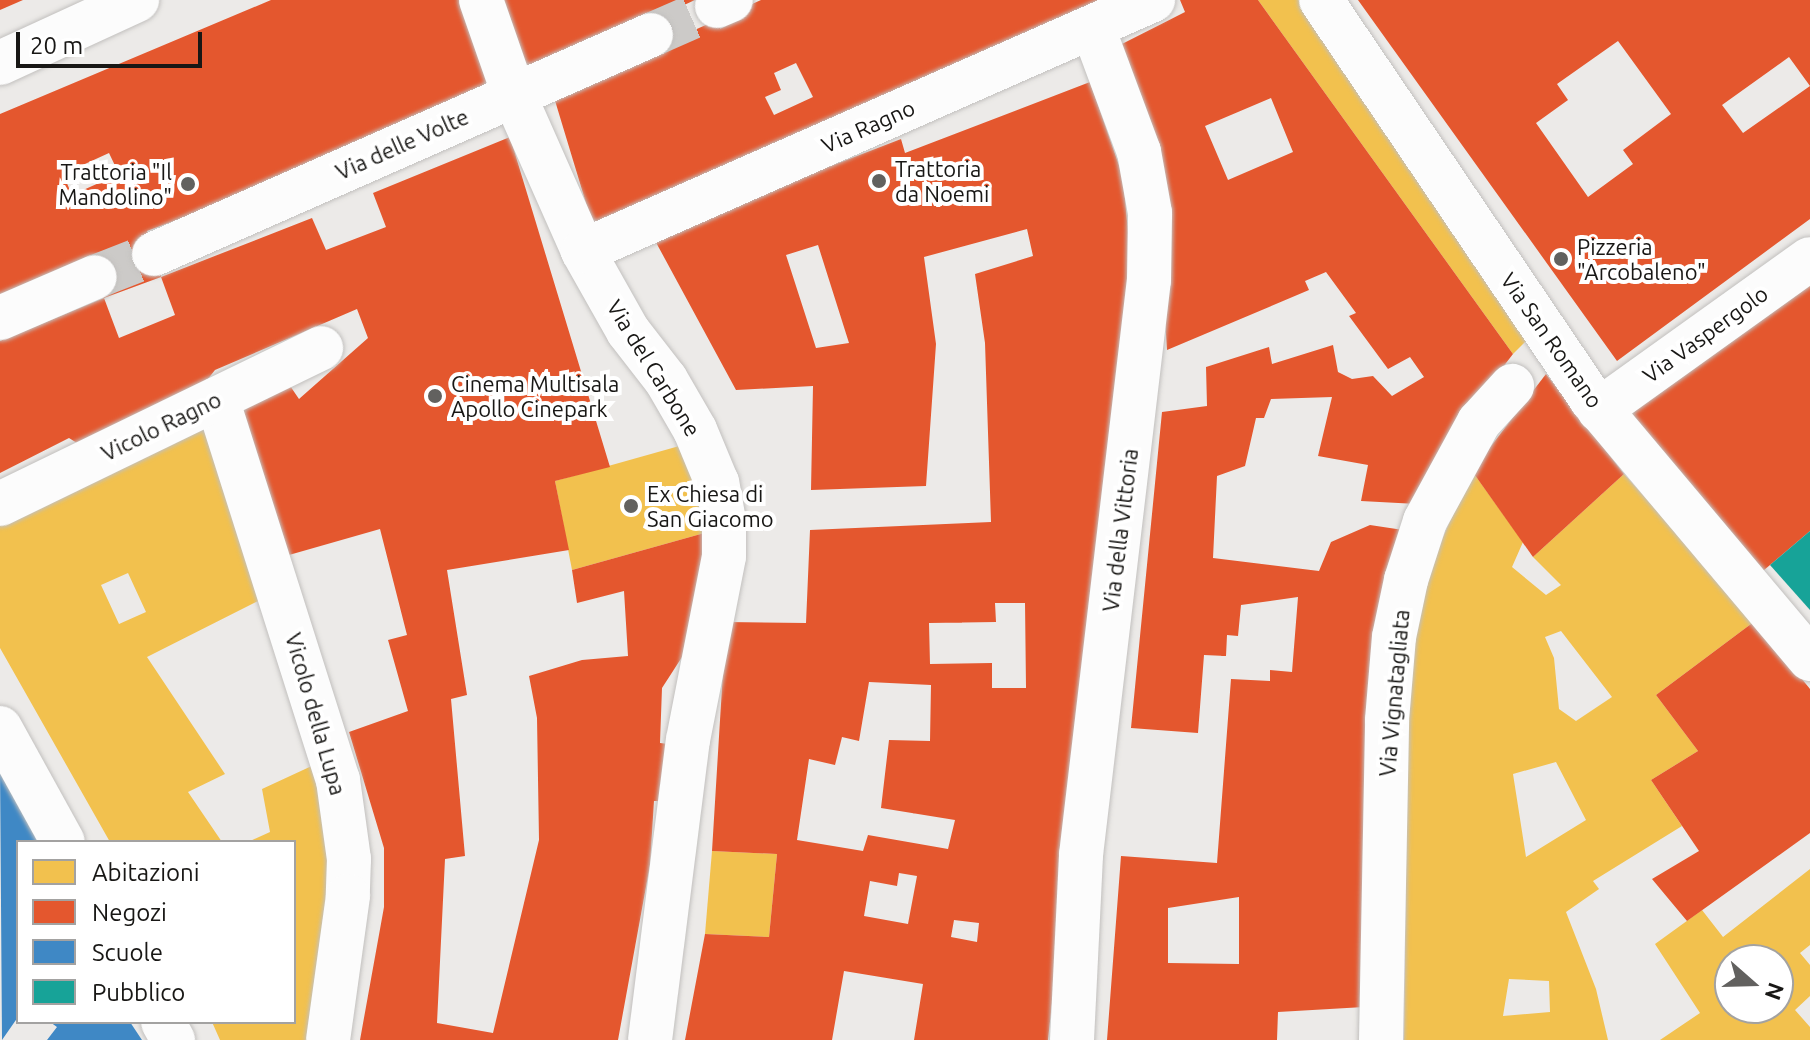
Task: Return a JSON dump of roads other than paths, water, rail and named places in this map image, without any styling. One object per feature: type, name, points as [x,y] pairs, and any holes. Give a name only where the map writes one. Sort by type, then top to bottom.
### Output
[{"type":"street","points":[[0,63],[137,0]]},
{"type":"street","name":"Via del Carbone","points":[[481,0],[514,95],[583,251],[628,331],[666,380],[695,430],[717,483],[724,521],[724,556],[688,740],[650,1040]]},
{"type":"street","name":"Via Ragno","points":[[583,251],[1153,0]]},
{"type":"street","name":"Via San Romano","points":[[1321,0],[1599,410],[1810,659]]},
{"type":"street","name":"Via della Vittoria","points":[[1072,1040],[1081,855],[1149,280],[1150,213],[1139,152],[1093,28]]},
{"type":"street","name":"Via delle Volte","points":[[154,254],[651,35]]},
{"type":"street","name":"Via Vaspergolo","points":[[1599,410],[1810,259]]},
{"type":"street","points":[[0,318],[95,277]]},
{"type":"street","name":"Vicolo Ragno","points":[[0,504],[321,348]]},
{"type":"street","name":"Via Vignatagliata","points":[[1381,1040],[1387,720],[1394,637],[1406,580],[1425,521],[1479,422],[1512,386],[1557,350]]},
{"type":"street","name":"Vicolo della Lupa","points":[[217,399],[322,719],[338,780],[349,859],[348,896],[328,1040]]},
{"type":"street","points":[[0,728],[62,840]]},
{"type":"tunnel","points":[[651,35],[717,6]]},
{"type":"tunnel","points":[[95,277],[154,254]]},
{"type":"place","name":"Trattoria da Noemi","points":[[879,181]]},
{"type":"place","name":"Trattoria \"Il Mandolino\"","points":[[188,184]]},
{"type":"place","name":"Pizzeria \"Arcobaleno\"","points":[[1561,259]]},
{"type":"place","name":"Cinema Multisala Apollo Cinepark","points":[[435,396]]},
{"type":"place","name":"Ex Chiesa di San Giacomo","points":[[631,506]]}]
